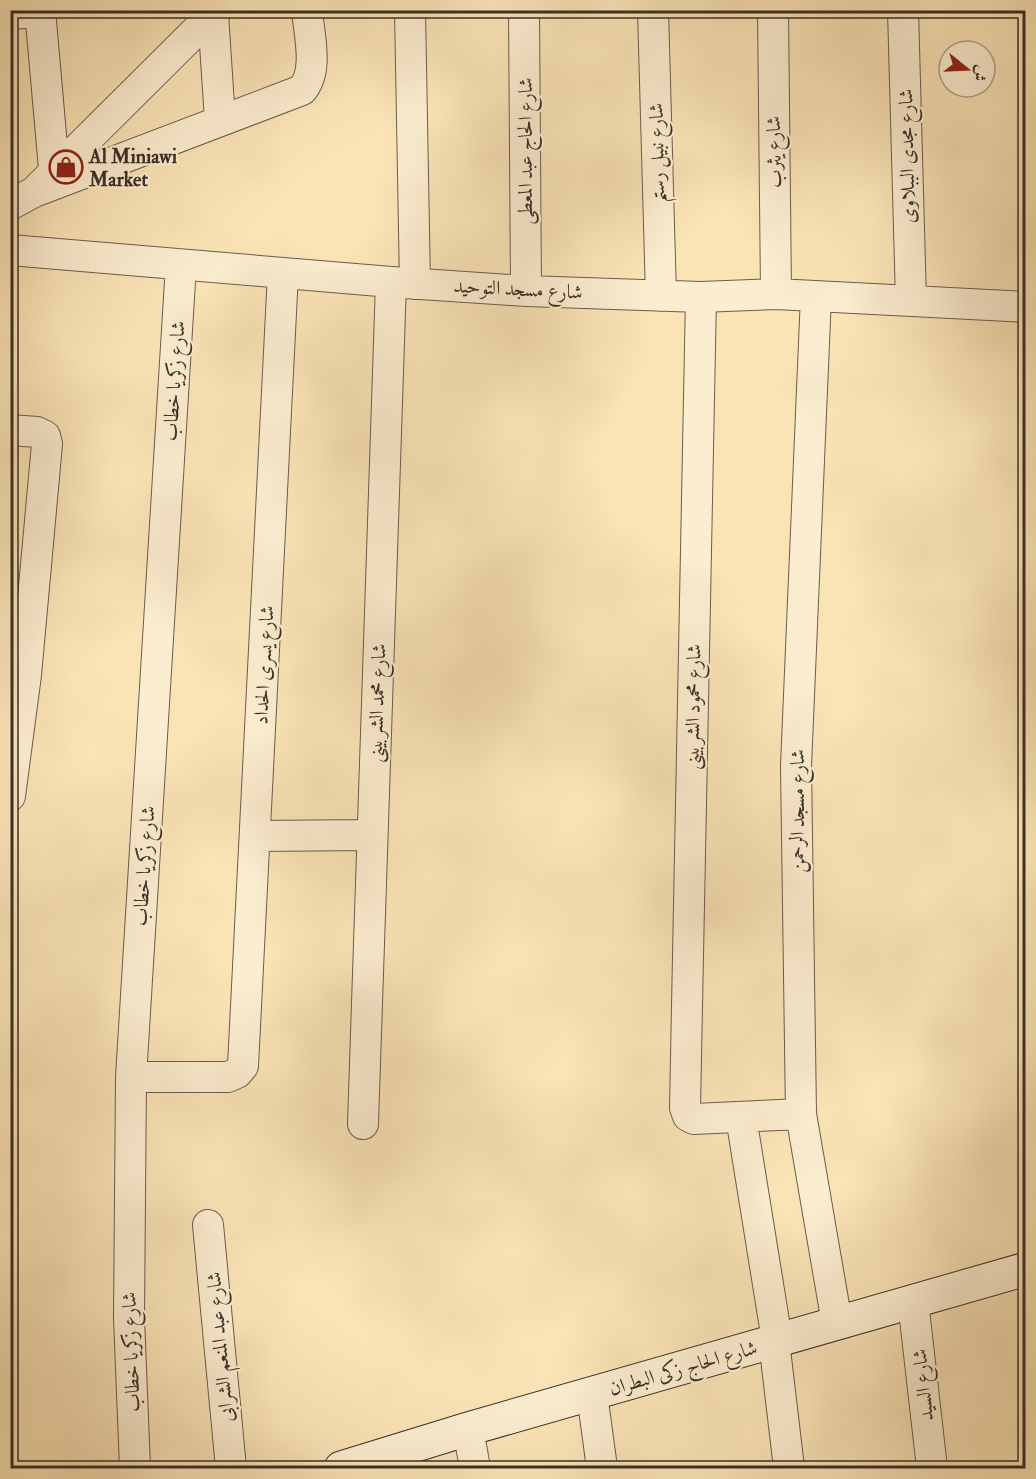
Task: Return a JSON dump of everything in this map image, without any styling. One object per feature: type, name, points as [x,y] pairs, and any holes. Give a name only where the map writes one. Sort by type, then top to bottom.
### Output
[{"type":"street","points":[[22,199],[302,90],[307,85],[311,70],[307,10]]},
{"type":"street","name":"شارع محمد الشربينى","points":[[363,1124],[372,835],[403,283],[410,10]]},
{"type":"street","name":"شارع الحاج عبد المعطى","points":[[524,10],[526,291]]},
{"type":"street","name":"شارع نبيل رستم","points":[[653,10],[661,296]]},
{"type":"street","name":"شارع يثرب","points":[[773,10],[776,294]]},
{"type":"street","name":"شارع مجدى الببلاوى","points":[[903,10],[911,301]]},
{"type":"street","points":[[10,14],[40,11],[54,169]]},
{"type":"street","points":[[215,12],[220,120]]},
{"type":"street","points":[[22,199],[215,12]]},
{"type":"street","name":"شارع مسجد التوحيد","points":[[10,250],[526,291],[701,297],[776,294],[1026,307]]},
{"type":"street","name":"شارع زكريا خطاب","points":[[135,1468],[129,1318],[131,1077],[181,265]]},
{"type":"street","name":"شارع يسرى الحداد","points":[[131,1077],[228,1077],[237,1073],[243,1066],[283,273]]},
{"type":"street","name":"شارع مسجد الرحمن","points":[[816,296],[796,766],[801,1114],[837,1323]]},
{"type":"street","name":"شارع محمود الشربينى","points":[[701,297],[685,1108],[688,1116],[694,1119],[741,1117]]},
{"type":"street","points":[[10,430],[37,432],[45,436],[47,444],[26,675],[11,791]]},
{"type":"street","points":[[256,836],[372,835]]},
{"type":"street","points":[[789,1468],[776,1341],[741,1117],[801,1114]]},
{"type":"street","name":"شارع عبد المنعم الشرابى","points":[[208,1225],[231,1468]]},
{"type":"street","name":"شارع الحاج زكى البطران","points":[[355,1466],[468,1429],[1026,1269]]},
{"type":"street","name":"شارع السيد","points":[[913,1302],[932,1468]]},
{"type":"street","points":[[592,1394],[602,1468]]},
{"type":"street","points":[[468,1429],[475,1468]]},
{"type":"place","name":"Al Miniawi Market","points":[[66,167]]}]
